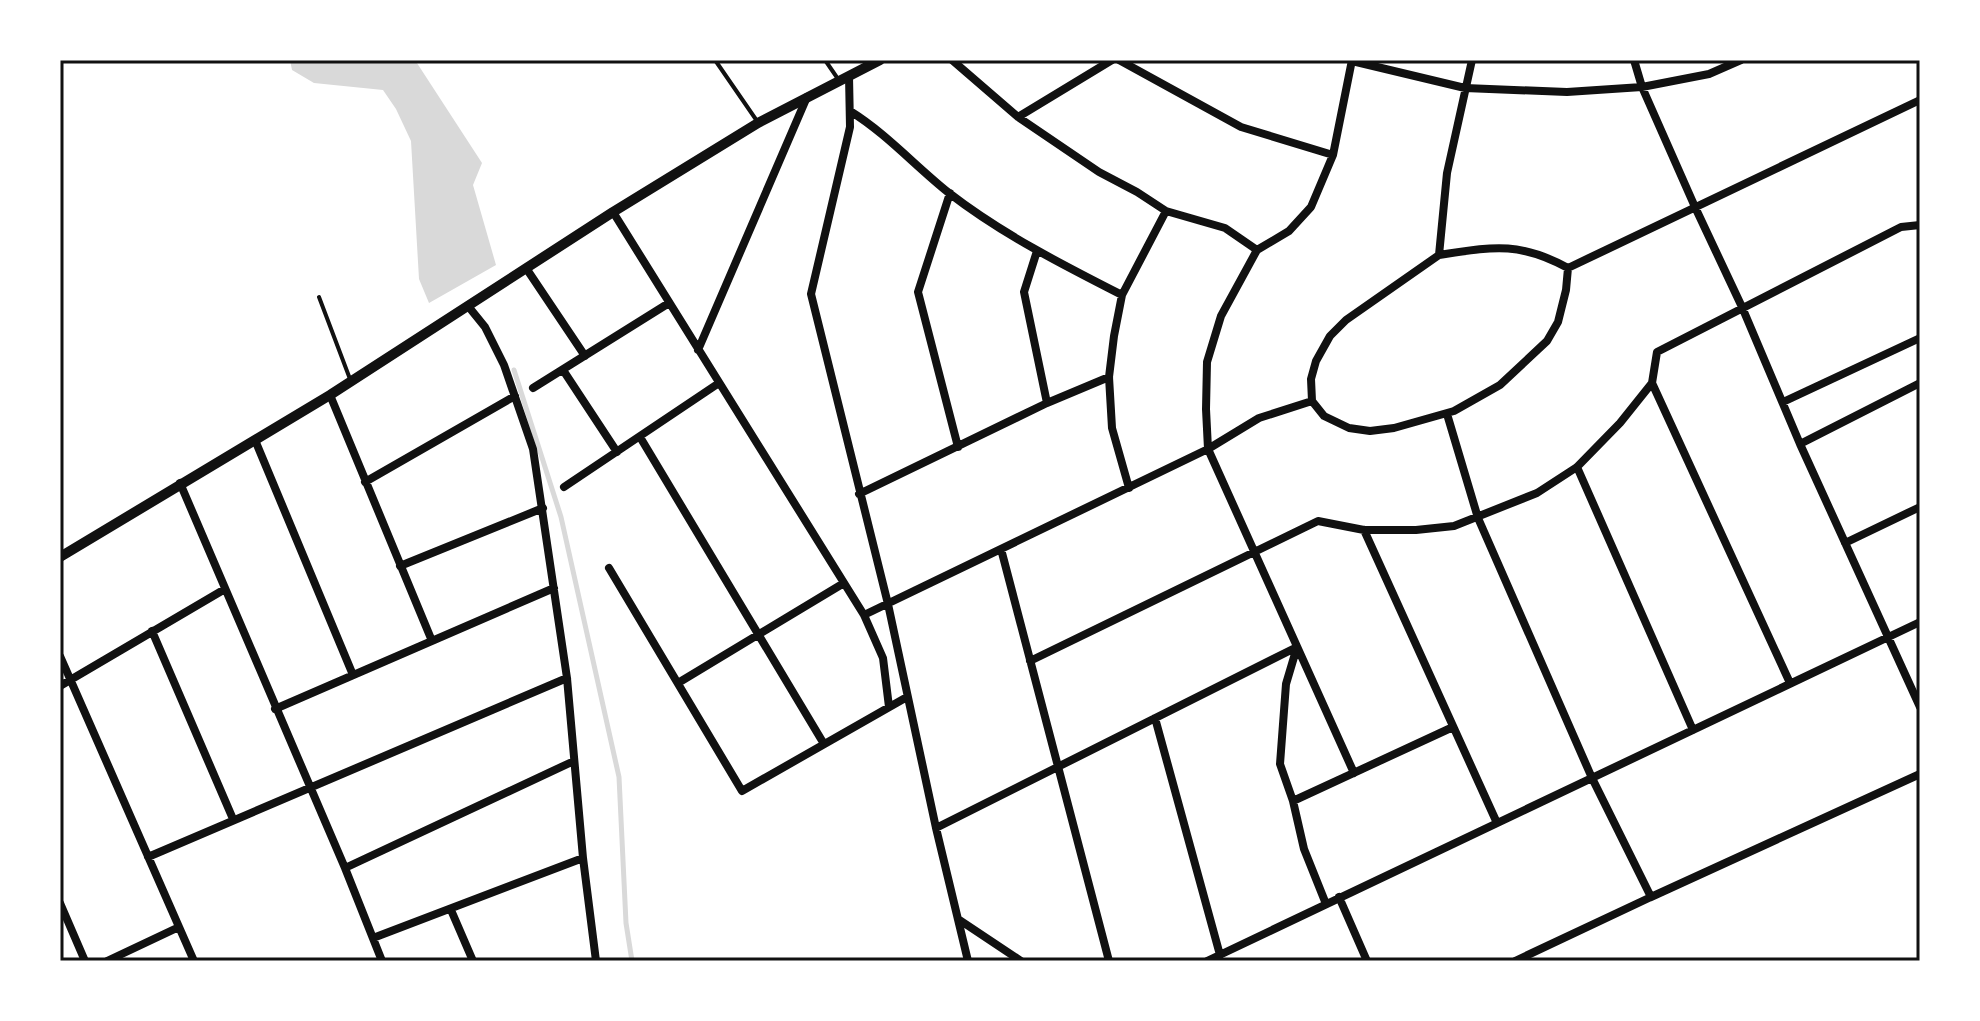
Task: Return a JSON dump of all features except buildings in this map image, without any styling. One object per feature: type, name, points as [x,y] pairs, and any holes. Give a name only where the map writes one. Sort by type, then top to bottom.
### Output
[{"type":"street","points":[[60,557],[330,395],[613,212],[758,123],[880,60]]},
{"type":"street","points":[[952,60],[1018,117],[1099,172],[1166,211],[1225,228],[1257,250]]},
{"type":"street","points":[[1018,117],[1112,60]]},
{"type":"street","points":[[1119,60],[1241,127],[1333,155]]},
{"type":"street","points":[[1354,773],[1208,449],[1207,362],[1221,316],[1257,250],[1289,231],[1311,207],[1333,155],[1352,60],[1465,88],[1567,92],[1642,87],[1709,74],[1741,60]]},
{"type":"street","points":[[1439,255],[1447,173],[1472,60]]},
{"type":"street","points":[[1634,60],[1642,87],[1695,207],[1920,707]]},
{"type":"street","points":[[844,78],[850,127],[811,294],[888,604],[968,961]]},
{"type":"street","points":[[698,350],[807,96]]},
{"type":"street","points":[[1568,268],[1920,100]]},
{"type":"street","points":[[850,111],[869,122],[950,193],[1037,251],[1122,295]]},
{"type":"street","points":[[950,193],[918,292],[958,447]]},
{"type":"street","points":[[1129,488],[1112,428],[1109,377],[1114,336],[1122,295],[1166,211]]},
{"type":"street","points":[[613,212],[864,615],[883,658],[889,707]]},
{"type":"street","points":[[1030,661],[1318,521],[1364,530],[1441,527],[1478,518],[1537,493],[1577,467],[1620,423],[1652,383],[1657,352],[1901,227],[1920,225]]},
{"type":"street","points":[[1515,247],[1545,255],[1568,268],[1558,322],[1547,341],[1500,385],[1447,414],[1370,431],[1349,428],[1324,416],[1312,401],[1311,379],[1316,361],[1330,336],[1346,320],[1439,255],[1515,247]]},
{"type":"street","points":[[1037,251],[1024,292],[1047,403]]},
{"type":"street","points":[[526,268],[585,356]]},
{"type":"street","points":[[533,388],[669,303]]},
{"type":"street","points":[[468,306],[485,327],[504,365],[533,449],[567,678],[583,858],[596,961]]},
{"type":"street","points":[[1783,402],[1920,338]]},
{"type":"street","points":[[563,370],[617,452]]},
{"type":"street","points":[[859,494],[1047,403],[1109,377]]},
{"type":"street","points":[[564,487],[719,383]]},
{"type":"street","points":[[1652,383],[1790,683]]},
{"type":"street","points":[[1800,444],[1920,383]]},
{"type":"street","points":[[330,395],[432,641]]},
{"type":"street","points":[[365,482],[515,396]]},
{"type":"street","points":[[864,615],[1208,449],[1259,418],[1312,401]]},
{"type":"street","points":[[1447,414],[1478,518],[1592,778],[1651,897]]},
{"type":"street","points":[[640,437],[824,744]]},
{"type":"street","points":[[255,440],[353,675]]},
{"type":"street","points":[[1577,467],[1693,730]]},
{"type":"street","points":[[180,483],[382,961]]},
{"type":"street","points":[[1845,543],[1920,507]]},
{"type":"street","points":[[400,566],[543,508]]},
{"type":"street","points":[[1364,530],[1497,823]]},
{"type":"street","points":[[1001,549],[1109,961]]},
{"type":"street","points":[[609,568],[742,791],[907,697]]},
{"type":"street","points":[[678,683],[844,583]]},
{"type":"street","points":[[275,709],[554,588]]},
{"type":"street","points":[[60,686],[225,589]]},
{"type":"street","points":[[1207,961],[1920,622]]},
{"type":"street","points":[[152,631],[233,819]]},
{"type":"street","points":[[936,828],[1297,647]]},
{"type":"street","points":[[1297,647],[1286,684],[1280,764],[1293,801],[1304,849],[1326,904]]},
{"type":"street","points":[[60,656],[194,961]]},
{"type":"street","points":[[148,857],[567,678]]},
{"type":"street","points":[[1155,718],[1220,955]]},
{"type":"street","points":[[1293,801],[1453,727]]},
{"type":"street","points":[[345,868],[574,761]]},
{"type":"street","points":[[1515,961],[1920,774]]},
{"type":"street","points":[[373,938],[583,858]]},
{"type":"street","points":[[1339,897],[1367,961]]},
{"type":"street","points":[[60,903],[85,961]]},
{"type":"street","points":[[451,910],[473,961]]},
{"type":"street","points":[[958,919],[1021,961]]},
{"type":"street","points":[[107,961],[179,927]]},
{"type":"lane","points":[[715,60],[758,123]]},
{"type":"lane","points":[[825,60],[844,78]]},
{"type":"lane","points":[[319,297],[350,382]]},
{"type":"shaded area","points":[[290,60],[415,60],[482,163],[473,185],[496,265],[429,303],[419,279],[411,141],[396,109],[383,90],[314,83],[292,70]]},
{"type":"waterway","points":[[514,370],[561,517],[619,777],[626,923],[632,961]]}]
